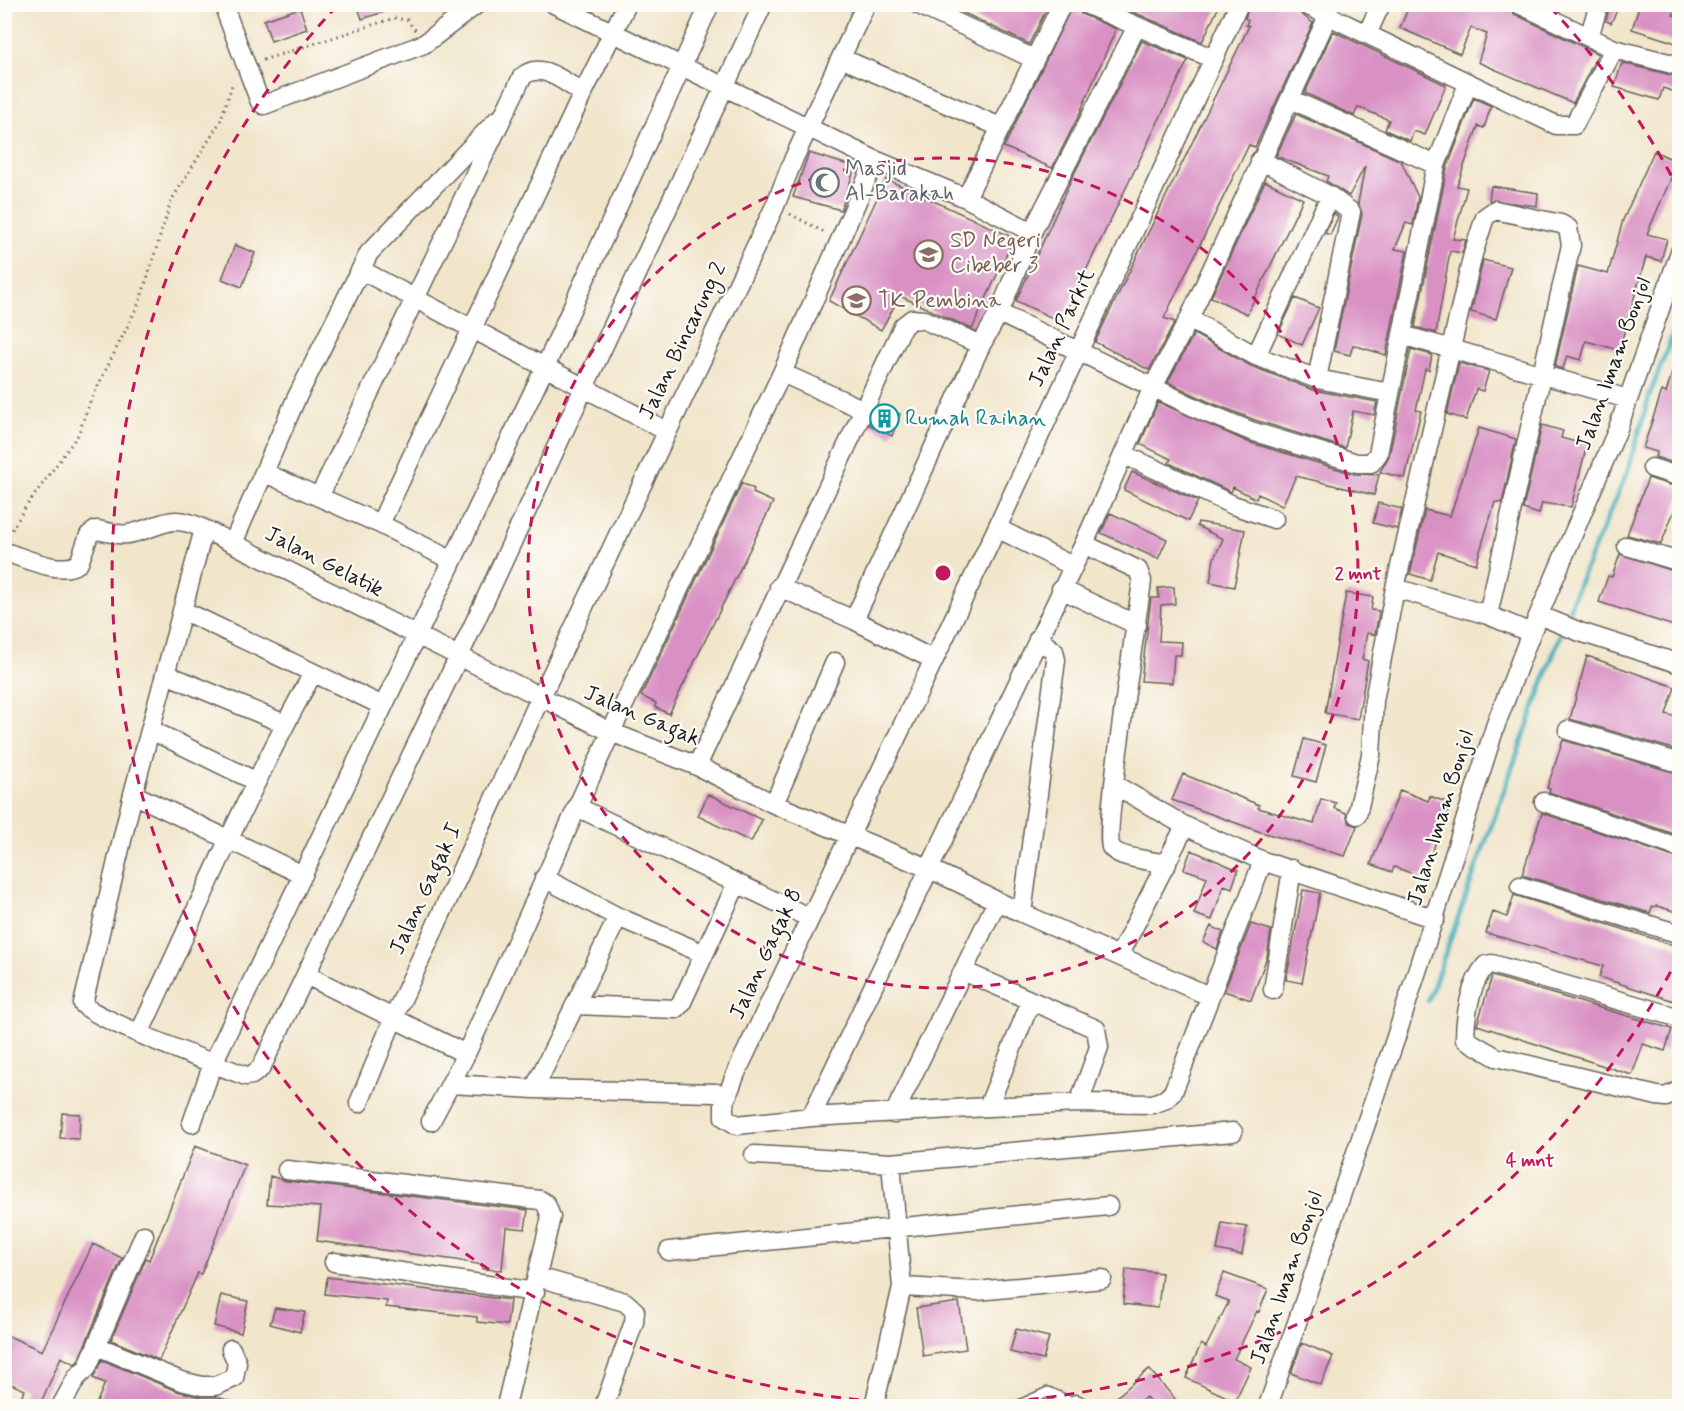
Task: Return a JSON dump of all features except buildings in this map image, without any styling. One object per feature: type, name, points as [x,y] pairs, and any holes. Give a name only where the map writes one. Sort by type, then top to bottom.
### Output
[{"type":"street","points":[[227,15],[260,102],[267,105],[424,44],[477,4]]},
{"type":"street","points":[[554,4],[808,128],[966,198],[1032,232]]},
{"type":"street","points":[[380,524],[582,93],[627,4]]},
{"type":"street","points":[[192,1123],[213,1063],[545,367],[710,4]]},
{"type":"street","points":[[206,531],[182,610],[133,794],[82,999],[86,1009],[246,1076],[257,1072],[306,975],[459,656],[763,4]]},
{"type":"street","name":"Jalan Bincarung 2","points":[[541,697],[666,430],[775,206],[808,128],[866,4]]},
{"type":"street","points":[[917,4],[1034,59]]},
{"type":"street","points":[[966,198],[1062,4]]},
{"type":"street","points":[[1086,4],[1136,28],[1214,59]]},
{"type":"street","name":"Jalan Parkit","points":[[851,834],[932,659],[997,528],[1239,4]]},
{"type":"street","points":[[1304,4],[1556,125],[1574,125],[1614,49]]},
{"type":"street","points":[[1367,34],[1381,4]]},
{"type":"street","points":[[1519,4],[1614,49],[1680,66]]},
{"type":"street","points":[[1590,37],[1599,4]]},
{"type":"street","points":[[811,1117],[1084,544],[1153,387],[1189,319],[1328,16]]},
{"type":"street","points":[[854,620],[981,345],[999,313],[1032,232],[1136,28]]},
{"type":"street","points":[[841,58],[1000,127]]},
{"type":"street","points":[[319,498],[416,301],[522,77],[531,71],[542,69],[582,93]]},
{"type":"street","points":[[999,313],[1251,431],[1365,464],[1371,463],[1378,454],[1436,165],[1468,84]]},
{"type":"street","points":[[1290,99],[1436,165]]},
{"type":"street","points":[[233,543],[296,399],[360,270],[377,244],[508,108]]},
{"type":"street","points":[[431,1121],[466,1054],[611,732],[782,373],[875,159]]},
{"type":"street","points":[[1260,160],[1330,196],[1352,213],[1317,379]]},
{"type":"street","points":[[1256,356],[1330,196]]},
{"type":"street","points":[[1357,815],[1371,755],[1374,701],[1395,588],[1473,254],[1487,213],[1496,210],[1561,224],[1568,228],[1571,245],[1488,615]]},
{"type":"street","name":"Jalan Imam Bonjol","points":[[1268,1407],[1435,919],[1496,724],[1531,633],[1602,468],[1680,252]]},
{"type":"street","points":[[360,270],[666,430]]},
{"type":"street","points":[[697,766],[903,326],[912,319],[924,320],[981,345]]},
{"type":"street","points":[[1189,319],[1256,356],[1317,379],[1390,393]]},
{"type":"street","points":[[1402,336],[1452,348],[1542,376],[1628,399]]},
{"type":"street","points":[[782,373],[864,410]]},
{"type":"street","points":[[1125,455],[1233,505],[1274,519]]},
{"type":"street","points":[[1652,468],[1680,477]]},
{"type":"street","points":[[265,473],[380,524],[451,560]]},
{"type":"street","name":"Jalan Gelatik","points":[[5,552],[54,566],[68,567],[79,563],[89,535],[96,530],[129,534],[151,526],[182,520],[233,543],[416,637]]},
{"type":"street","points":[[997,528],[1072,566]]},
{"type":"street","points":[[1084,544],[1138,570],[1142,581],[1109,836],[1111,846],[1118,854],[1167,864]]},
{"type":"street","points":[[1627,546],[1680,562]]},
{"type":"street","points":[[779,587],[854,620],[932,659]]},
{"type":"street","points":[[1395,588],[1488,615],[1531,633]]},
{"type":"street","points":[[1061,590],[1137,624]]},
{"type":"street","points":[[182,610],[383,706]]},
{"type":"street","points":[[1539,615],[1580,632],[1680,664]]},
{"type":"street","name":"Jalan Gagak","points":[[416,637],[611,732],[697,766],[774,804],[851,834],[1209,996]]},
{"type":"street","points":[[1022,913],[1056,660],[1054,651],[1038,639]]},
{"type":"street","points":[[774,804],[835,662]]},
{"type":"street","points":[[166,674],[285,724]]},
{"type":"street","points":[[140,1032],[231,839],[255,781],[313,674]]},
{"type":"street","name":"Jalan Gagak I","points":[[358,1103],[394,1017],[541,697]]},
{"type":"street","points":[[151,730],[255,781]]},
{"type":"street","points":[[1568,730],[1680,762]]},
{"type":"street","points":[[1115,785],[1185,826],[1263,861],[1435,919]]},
{"type":"street","points":[[133,794],[303,875]]},
{"type":"street","points":[[1544,802],[1680,848]]},
{"type":"street","points":[[577,807],[808,918]]},
{"type":"street","points":[[1119,956],[1185,826]]},
{"type":"street","name":"Jalan Gagak 8","points":[[728,1095],[808,918],[851,834]]},
{"type":"street","points":[[451,1084],[534,1089],[716,1093],[728,1095],[724,1117],[732,1124],[988,1107],[1079,1103],[1154,1104],[1166,1099],[1173,1092],[1263,861]]},
{"type":"street","points":[[1273,990],[1292,869]]},
{"type":"street","points":[[544,878],[618,917],[702,953]]},
{"type":"street","points":[[576,1005],[676,1009],[681,1004],[702,953],[736,885]]},
{"type":"street","points":[[1520,886],[1680,934]]},
{"type":"street","points":[[894,1114],[997,901]]},
{"type":"street","points":[[534,1089],[618,917]]},
{"type":"street","points":[[1680,1018],[1492,964],[1486,965],[1474,984],[1465,1026],[1465,1039],[1496,1057],[1657,1096],[1666,1097],[1680,1090]]},
{"type":"street","points":[[963,971],[1096,1029],[1099,1034],[1100,1047],[1079,1103]]},
{"type":"street","points":[[306,975],[466,1054]]},
{"type":"street","points":[[988,1107],[1031,1001]]},
{"type":"street","points":[[754,1155],[891,1163],[1233,1132]]},
{"type":"street","points":[[874,1407],[902,1287],[891,1163]]},
{"type":"street","points":[[287,1170],[540,1200],[546,1204],[551,1217],[506,1407]]},
{"type":"street","points":[[669,1251],[1108,1206]]},
{"type":"street","points":[[61,1407],[77,1377],[87,1368],[144,1235]]},
{"type":"street","points":[[334,1262],[536,1284],[625,1302],[635,1311],[634,1322],[604,1407]]},
{"type":"street","points":[[902,1287],[977,1291],[1102,1279]]},
{"type":"street","points":[[97,1346],[181,1380],[215,1386],[234,1378],[237,1363],[231,1349]]},
{"type":"lane","points":[[1017,1407],[1031,1398],[1048,1392],[1078,1405]]},
{"type":"path","points":[[5,552],[10,534],[25,508],[78,435],[90,402],[140,301],[171,201],[220,122],[236,76],[247,65],[335,35],[398,17],[407,20],[424,44]]},
{"type":"path","points":[[775,206],[840,240]]},
{"type":"waterway","points":[[1428,1001],[1579,583],[1627,473],[1651,391],[1673,334]]},
{"type":"place","name":"Masjid Al-Barakah","points":[[824,182]]},
{"type":"place","name":"SD Negeri Cibeber 3","points":[[929,254]]},
{"type":"place","name":"TK Pembina","points":[[857,301]]},
{"type":"place","name":"Rumah Raihan","points":[[884,419]]}]
